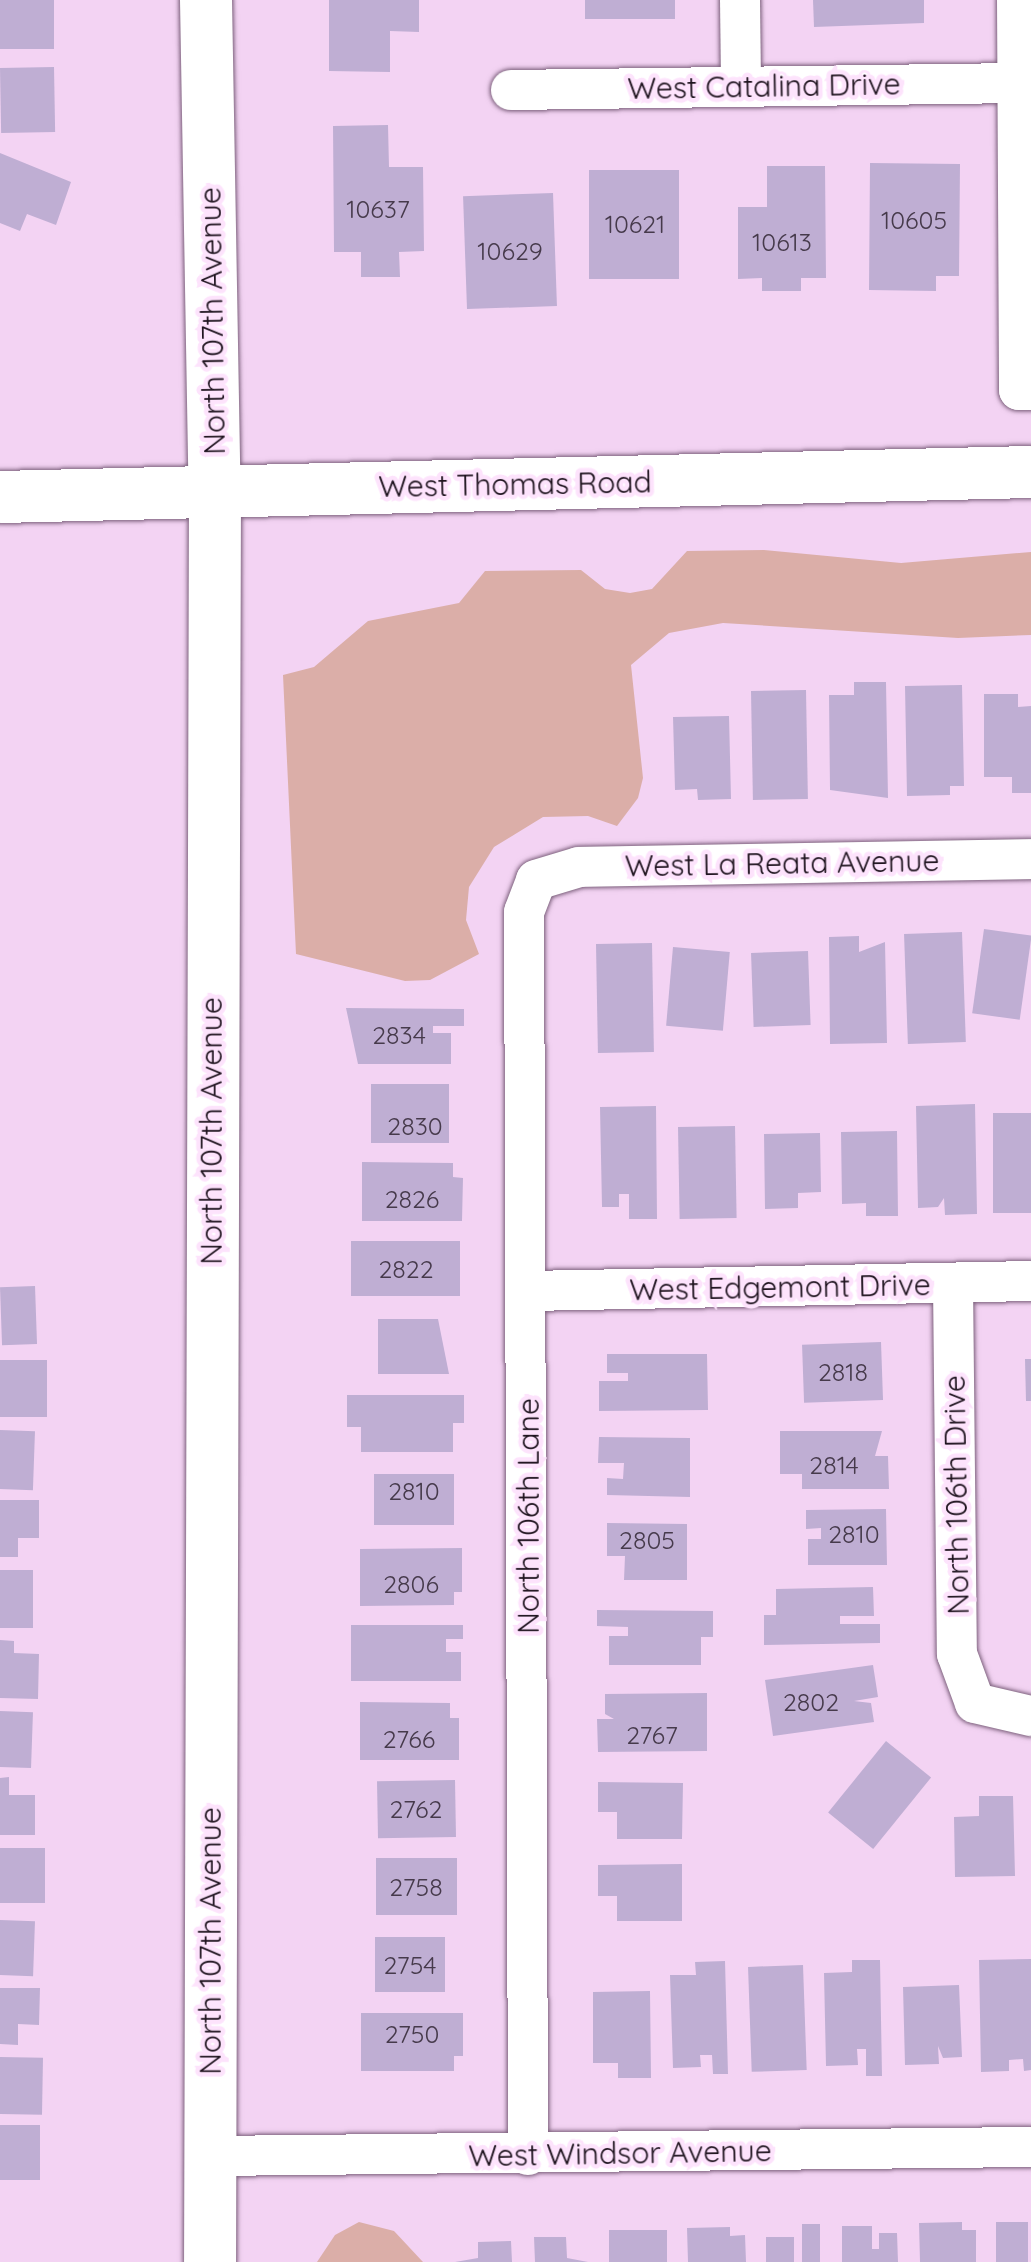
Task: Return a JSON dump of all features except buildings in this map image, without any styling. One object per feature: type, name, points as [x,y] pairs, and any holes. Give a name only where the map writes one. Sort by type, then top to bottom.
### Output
[{"type":"main road","name":"North 107th Avenue","points":[[206,0],[215,492],[210,2262]]},
{"type":"main road","name":"West Thomas Road","points":[[0,497],[1031,472]]},
{"type":"street","points":[[740,0],[741,86]]},
{"type":"street","points":[[1017,0],[1025,390]]},
{"type":"street","name":"West Catalina Drive","points":[[511,90],[1018,83]]},
{"type":"street","name":"West La Reata Avenue","points":[[536,880],[579,867],[1031,859]]},
{"type":"street","name":"North 106th Lane","points":[[528,2155],[529,1291],[524,912],[536,880]]},
{"type":"street","name":"West Edgemont Drive","points":[[529,1291],[1031,1281]]},
{"type":"street","name":"North 106th Drive","points":[[953,1283],[957,1654],[975,1703],[1031,1716]]},
{"type":"street","name":"West Windsor Avenue","points":[[210,2156],[1031,2147]]},
{"type":"shaded area","points":[[764,550],[901,563],[1031,552],[1031,635],[958,638],[723,623],[669,633],[631,665],[643,778],[638,798],[617,826],[588,816],[543,817],[494,847],[469,887],[466,920],[479,954],[430,980],[405,981],[296,954],[283,675],[314,667],[368,621],[459,603],[485,571],[581,570],[605,589],[630,593],[652,589],[687,551]]},
{"type":"shaded area","points":[[359,2222],[394,2231],[423,2262],[317,2262],[335,2235]]}]
